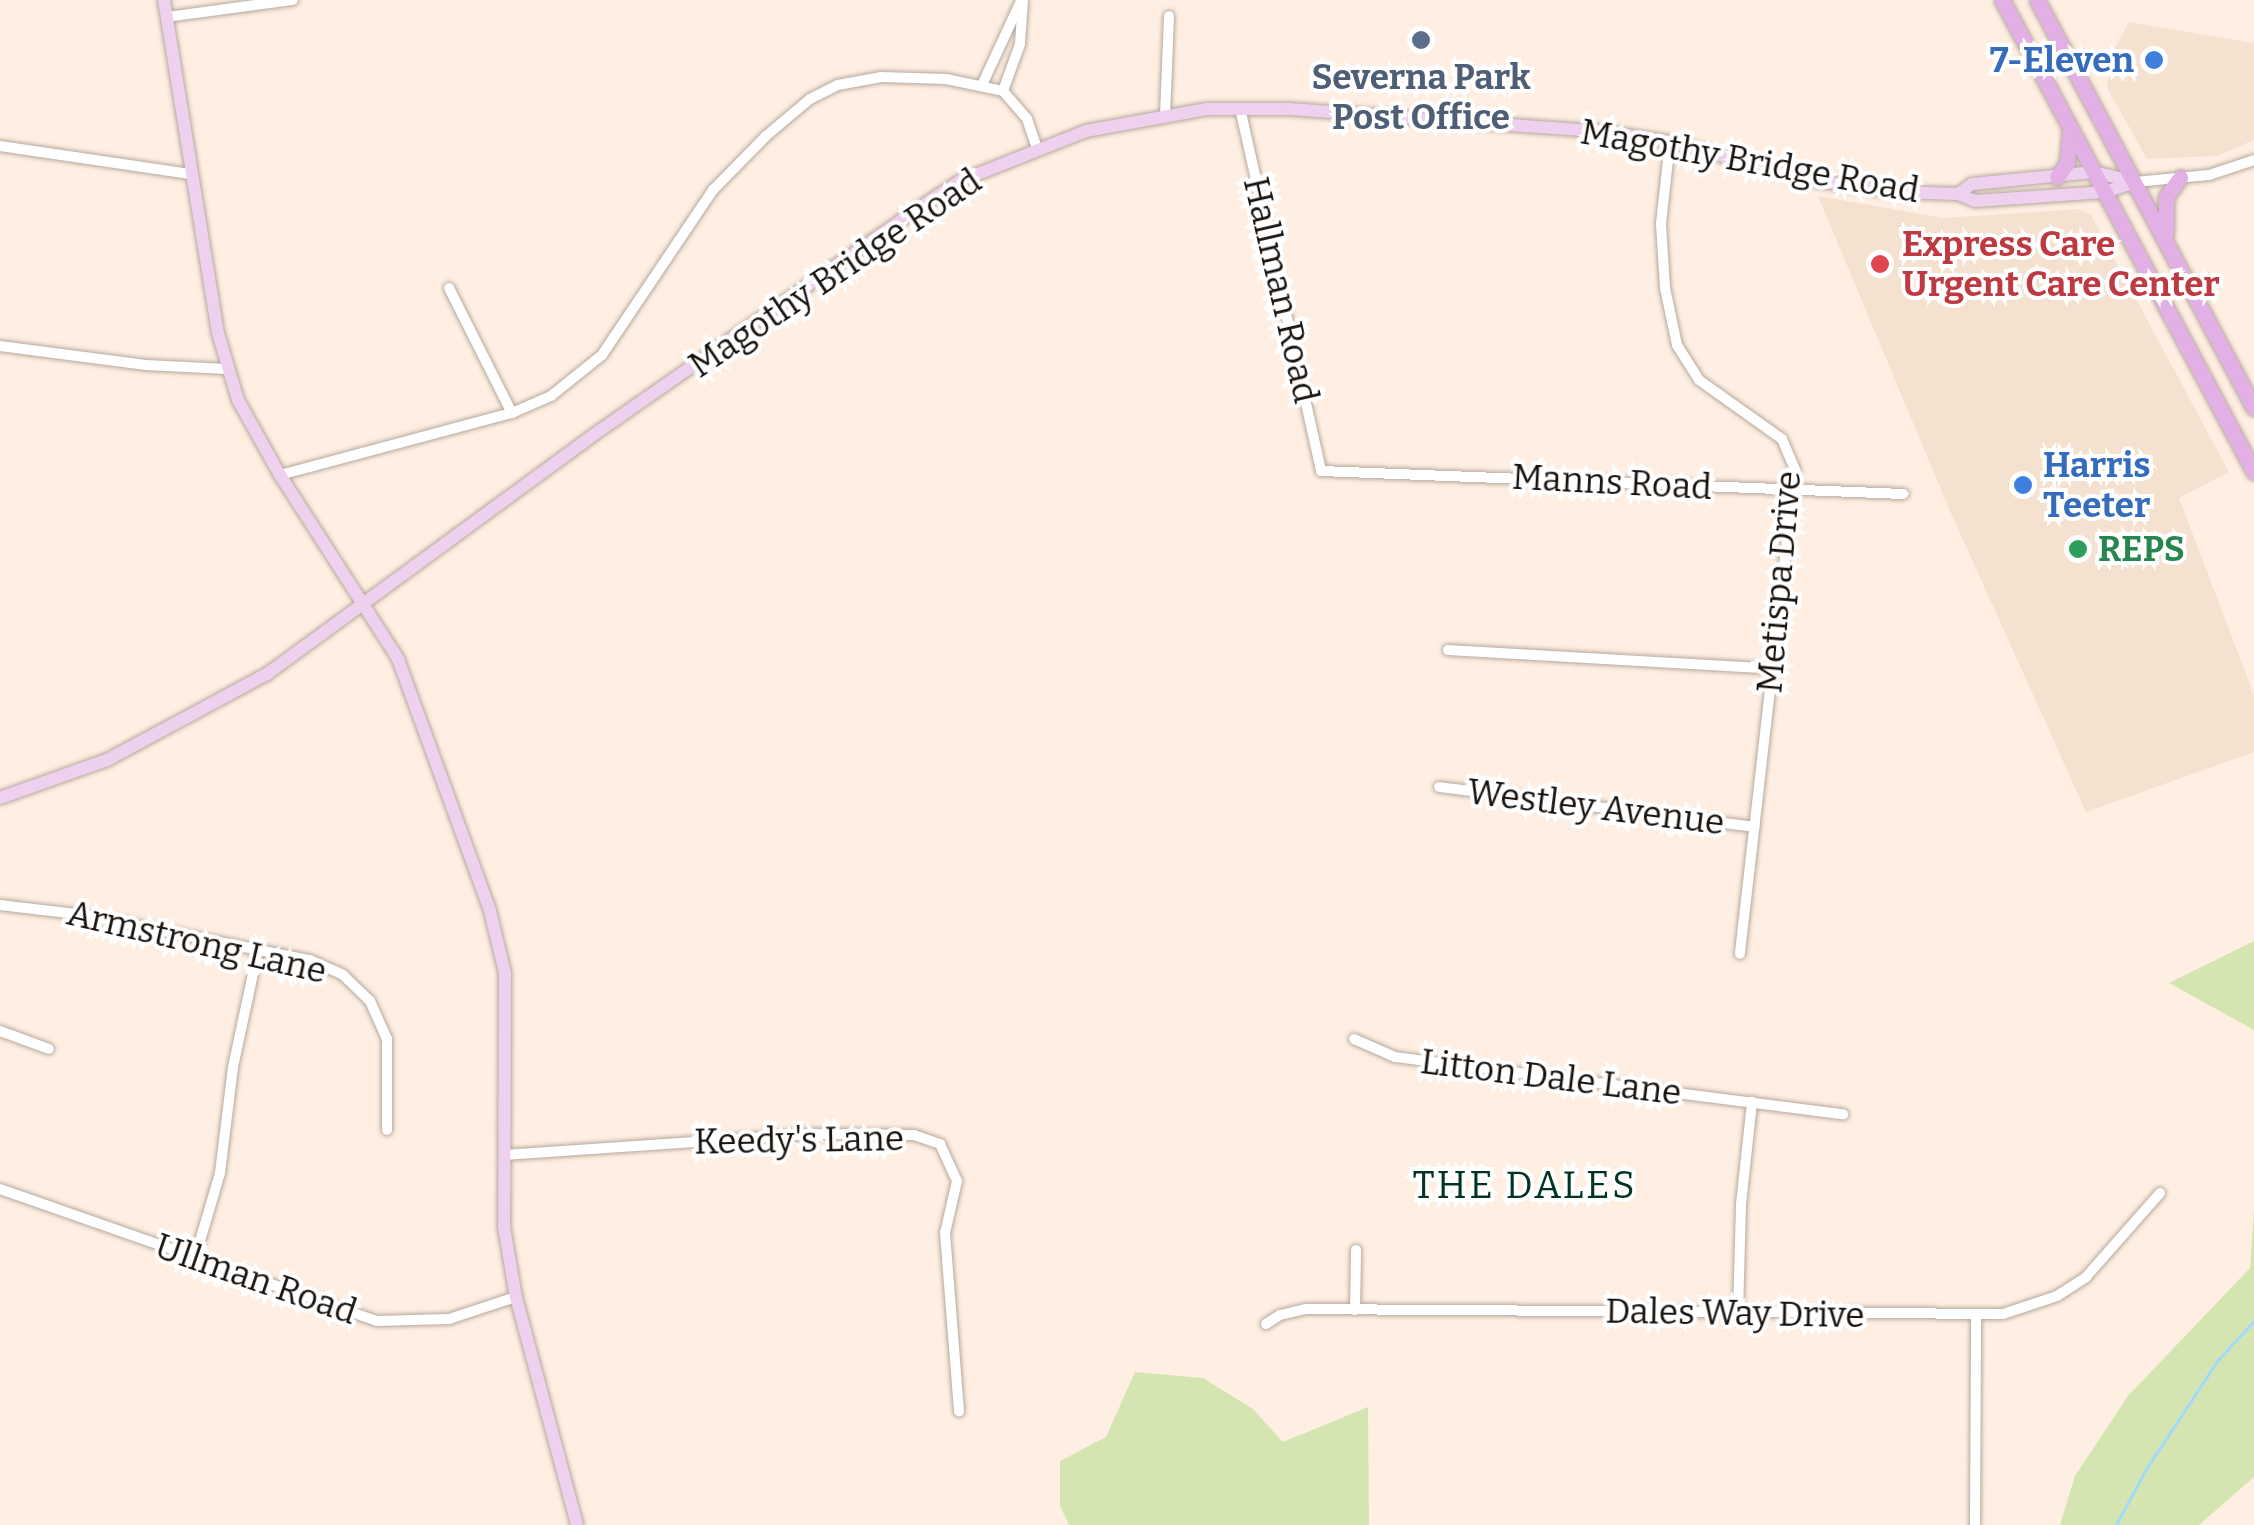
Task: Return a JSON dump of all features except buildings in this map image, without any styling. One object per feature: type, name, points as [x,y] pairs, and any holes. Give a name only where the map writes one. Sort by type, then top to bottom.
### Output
[{"type":"highway","points":[[2002,0],[2254,472]]},
{"type":"highway","points":[[2037,0],[2254,408]]},
{"type":"highway","points":[[2057,177],[2066,163],[2070,127]]},
{"type":"highway","points":[[2167,242],[2166,197],[2180,178]]},
{"type":"main road","points":[[164,0],[190,174],[227,369],[248,424],[398,659],[490,911],[505,973],[504,1227],[516,1297],[577,1525]]},
{"type":"main road","name":"Magothy Bridge Road","points":[[0,798],[58,780],[156,736],[267,674],[960,180],[1086,131],[1165,116],[1240,108],[1599,130],[1670,142],[1840,185],[1958,194],[1975,201],[2105,192],[2135,182]]},
{"type":"main road","name":"Magothy Bridge Road","points":[[1958,194],[1972,184],[2094,172],[2135,182]]},
{"type":"street","points":[[167,17],[293,0]]},
{"type":"street","points":[[982,85],[1022,0]]},
{"type":"street","points":[[1003,91],[1020,44],[1022,0]]},
{"type":"street","points":[[1165,116],[1170,16]]},
{"type":"street","points":[[280,475],[512,413],[551,396],[602,355],[713,190],[810,99],[838,85],[882,77],[982,85],[1003,91],[1027,119],[1037,148]]},
{"type":"street","name":"Hallman Road","points":[[1240,108],[1321,471]]},
{"type":"street","name":"Metispa Drive","points":[[1670,142],[1662,224],[1665,288],[1678,345],[1699,380],[1782,439],[1795,470],[1740,954]]},
{"type":"street","points":[[0,146],[190,174]]},
{"type":"street","points":[[2135,182],[2180,178],[2254,160]]},
{"type":"street","points":[[449,288],[512,413]]},
{"type":"street","points":[[0,346],[146,365],[227,369]]},
{"type":"street","name":"Manns Road","points":[[1321,471],[1904,494]]},
{"type":"street","points":[[1448,650],[1773,669]]},
{"type":"street","name":"Westley Avenue","points":[[1439,788],[1754,826]]},
{"type":"street","name":"Armstrong Lane","points":[[0,905],[68,912],[258,950],[326,966],[354,982],[370,1001],[387,1039],[387,1130]]},
{"type":"street","points":[[195,1258],[220,1173],[233,1067],[258,950]]},
{"type":"street","points":[[0,1031],[49,1050]]},
{"type":"street","name":"Litton Dale Lane","points":[[1354,1038],[1395,1057],[1843,1114]]},
{"type":"street","points":[[1738,1313],[1740,1218],[1752,1102]]},
{"type":"street","name":"Keedy's Lane","points":[[504,1156],[811,1134],[914,1135],[940,1144],[957,1181],[945,1233],[959,1411]]},
{"type":"street","name":"Ullman Road","points":[[0,1189],[377,1321],[448,1319],[516,1297]]},
{"type":"street","name":"Dales Way Drive","points":[[1266,1324],[1293,1310],[1976,1316],[2041,1303],[2072,1287],[2107,1256],[2160,1193]]},
{"type":"street","points":[[1355,1310],[1356,1250]]},
{"type":"street","points":[[1975,1525],[1976,1316]]},
{"type":"shaded area","points":[[2129,22],[2254,43],[2254,140],[2217,156],[2147,159],[2107,88],[2113,51]]},
{"type":"shaded area","points":[[1818,196],[1944,218],[2079,209],[2091,215],[2229,472],[2179,498],[2254,695],[2254,752],[2086,812],[1950,511]]},
{"type":"green space","points":[[2254,941],[2254,1030],[2169,983]]},
{"type":"green space","points":[[2254,1210],[2254,1477],[2199,1525],[2060,1525],[2075,1476],[2128,1396],[2250,1268]]},
{"type":"green space","points":[[1135,1372],[1203,1378],[1253,1409],[1283,1442],[1368,1407],[1369,1525],[1069,1525],[1060,1506],[1060,1461],[1106,1437]]},
{"type":"waterway","points":[[2116,1525],[2146,1469],[2218,1360],[2254,1321]]},
{"type":"place","name":"Severna Park Post Office","points":[[1421,40]]},
{"type":"place","name":"7-Eleven","points":[[2154,60]]},
{"type":"place","name":"Express Care Urgent Care Center","points":[[1880,264]]},
{"type":"place","name":"Harris Teeter","points":[[2023,485]]},
{"type":"place","name":"REPS","points":[[2078,549]]},
{"type":"district","name":"THE DALES","points":[[1525,1186]]}]
